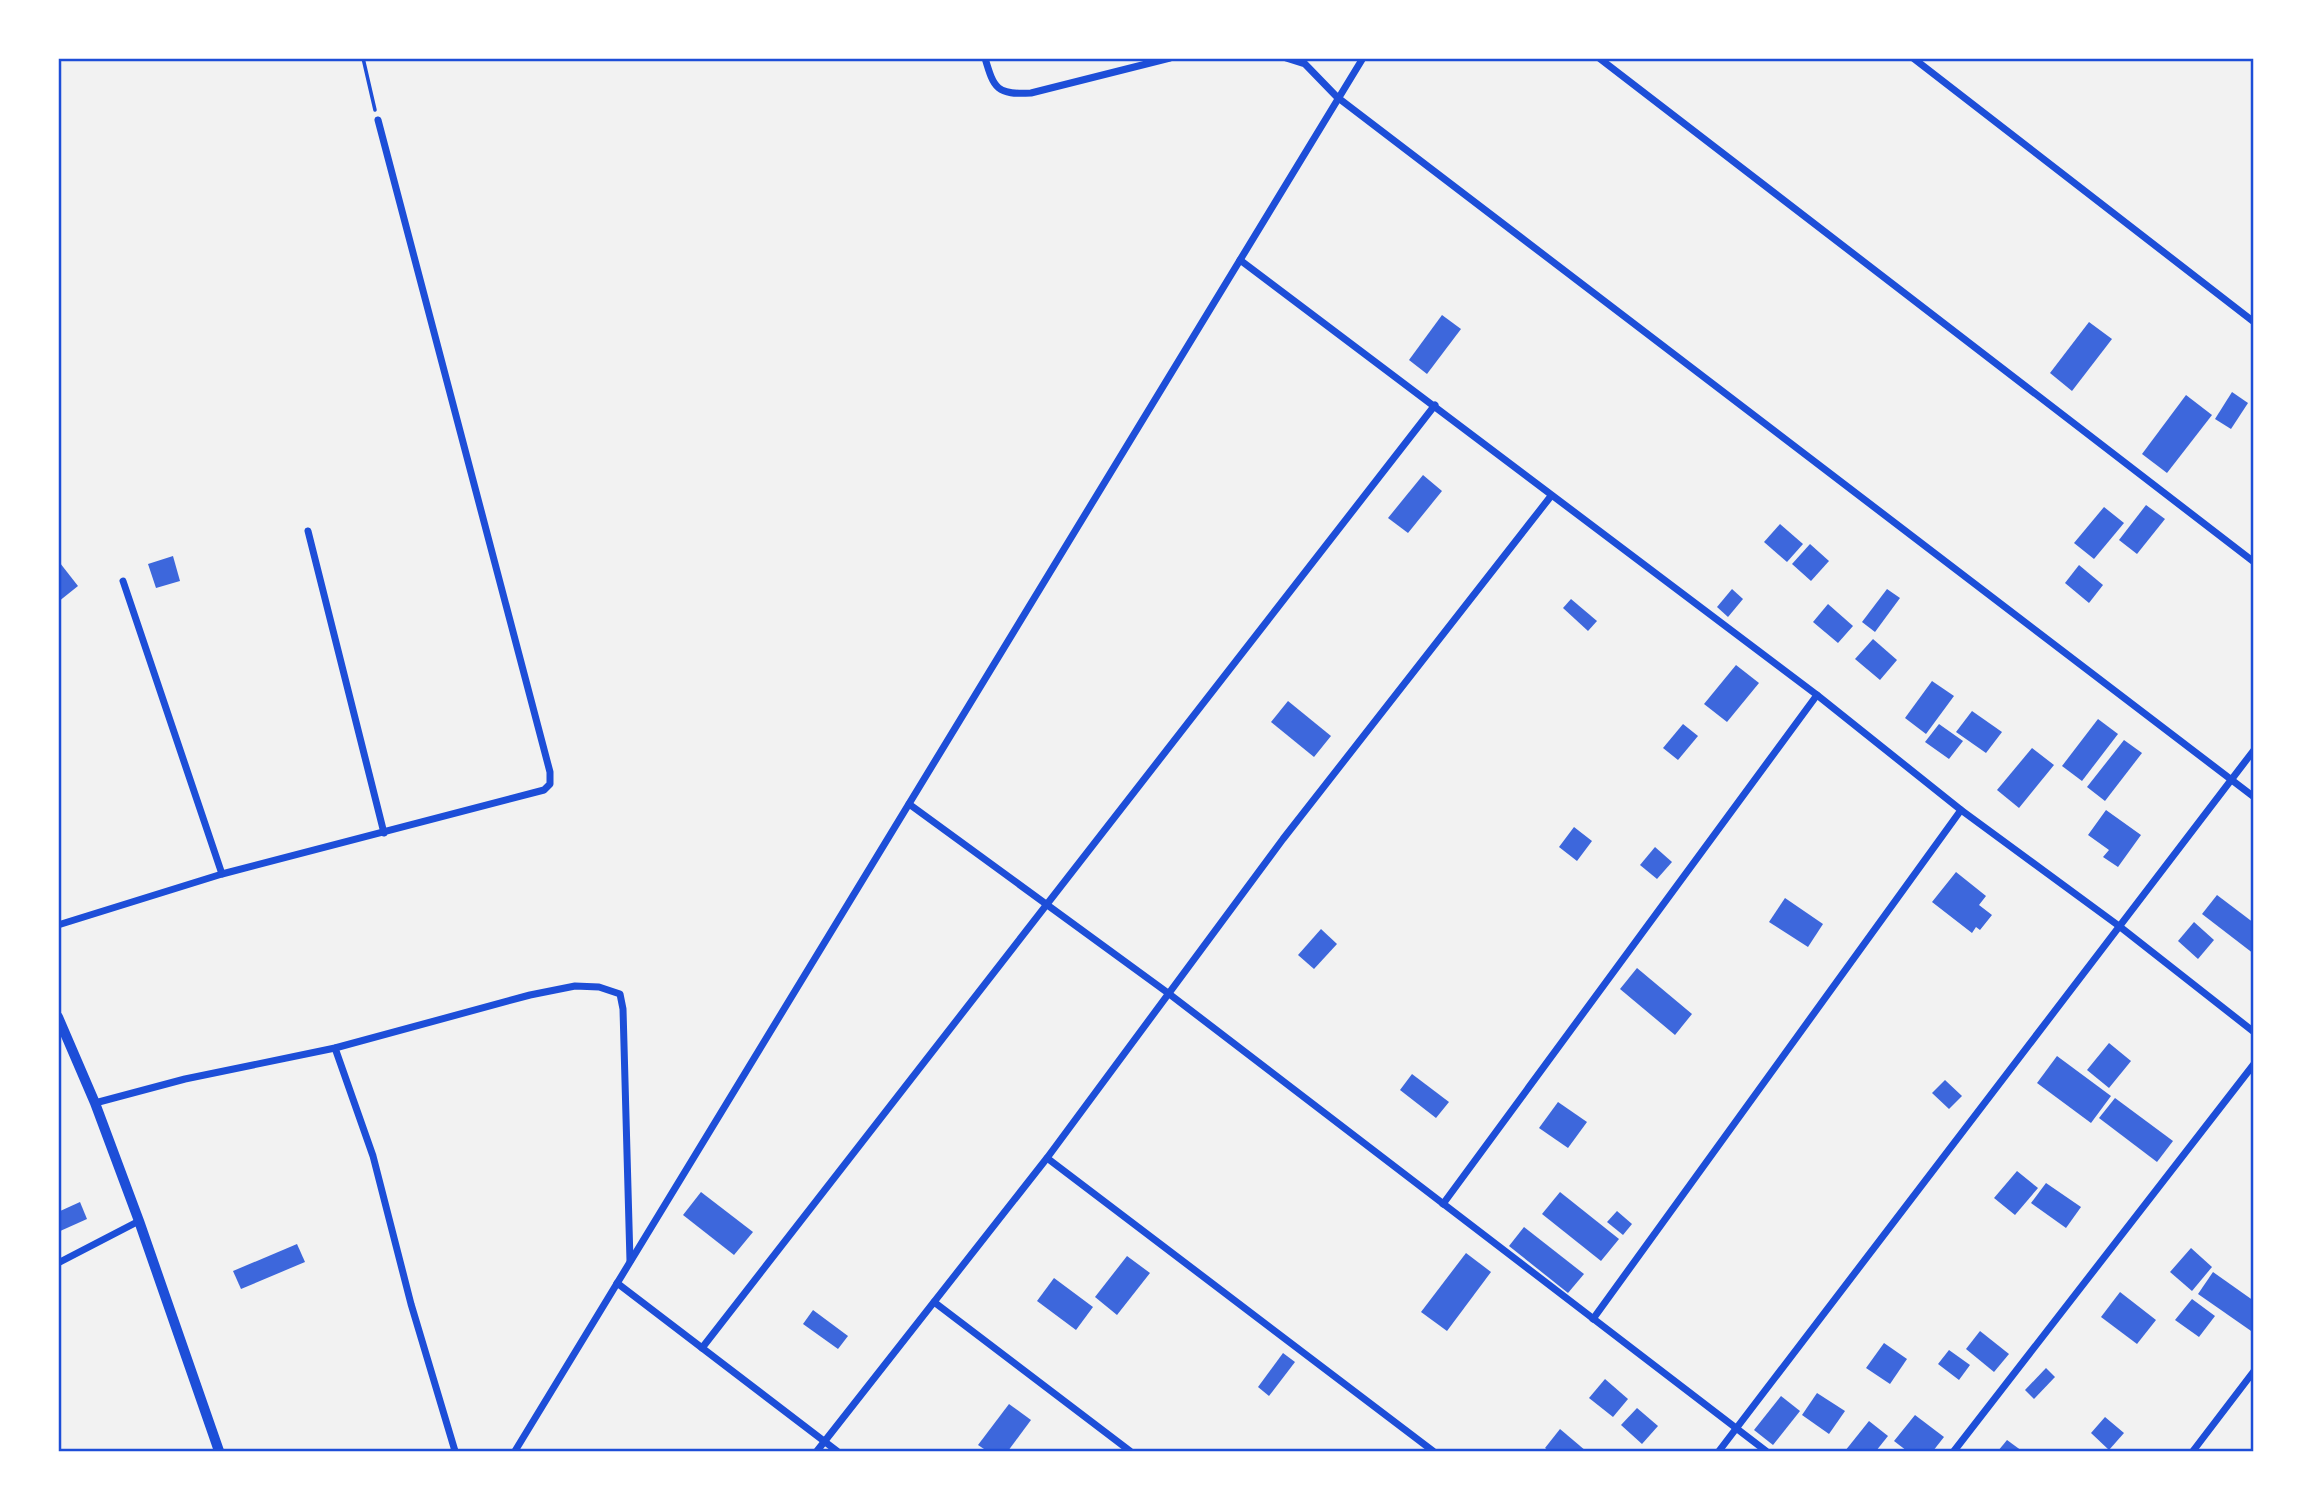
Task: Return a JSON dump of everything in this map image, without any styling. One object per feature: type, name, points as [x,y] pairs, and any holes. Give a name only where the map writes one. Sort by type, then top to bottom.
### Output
[{"type":"street","points":[[985,58],[993,84],[1008,94],[1031,93],[1170,58]]},
{"type":"street","points":[[1286,58],[1305,64],[1337,97],[2254,797]]},
{"type":"street","points":[[515,1451],[1363,58]]},
{"type":"street","points":[[1599,58],[2254,562]]},
{"type":"street","points":[[1913,58],[2254,322]]},
{"type":"street","points":[[58,925],[222,874],[544,790],[550,784],[550,772],[378,120]]},
{"type":"street","points":[[1240,260],[1818,695],[1961,810],[2119,926],[2254,1032]]},
{"type":"street","points":[[702,1348],[1435,405]]},
{"type":"street","points":[[817,1451],[1047,1158],[1283,839],[1551,496]]},
{"type":"street","points":[[308,531],[384,833]]},
{"type":"street","points":[[123,581],[222,874]]},
{"type":"street","points":[[1443,1204],[1818,695]]},
{"type":"street","points":[[1719,1451],[2254,750]]},
{"type":"street","points":[[909,804],[1168,993],[1766,1451]]},
{"type":"street","points":[[1593,1319],[1961,810]]},
{"type":"street","points":[[95,1103],[185,1079],[335,1048],[530,995],[575,986],[599,987],[620,994],[624,1021],[631,1261]]},
{"type":"street","points":[[58,1017],[95,1103],[139,1221],[219,1451]]},
{"type":"street","points":[[335,1048],[373,1156],[411,1304],[455,1451]]},
{"type":"street","points":[[1954,1451],[2254,1064]]},
{"type":"street","points":[[1047,1158],[1433,1451]]},
{"type":"street","points":[[58,1263],[139,1221]]},
{"type":"street","points":[[617,1283],[837,1451]]},
{"type":"street","points":[[934,1302],[1130,1451]]},
{"type":"street","points":[[2193,1451],[2254,1371]]},
{"type":"path","points":[[363,58],[378,120]]},
{"type":"building","points":[[1442,315],[1461,329],[1427,374],[1409,360]]},
{"type":"building","points":[[2089,322],[2112,339],[2072,391],[2050,373]]},
{"type":"building","points":[[2232,392],[2248,403],[2231,429],[2215,419]]},
{"type":"building","points":[[2186,395],[2212,415],[2167,473],[2142,454]]},
{"type":"building","points":[[1423,475],[1442,491],[1408,533],[1388,518]]},
{"type":"building","points":[[2146,505],[2165,519],[2137,554],[2119,540]]},
{"type":"building","points":[[2104,507],[2124,523],[2094,559],[2074,543]]},
{"type":"building","points":[[1780,524],[1803,544],[1787,562],[1764,542]]},
{"type":"building","points":[[1810,544],[1829,561],[1811,581],[1792,564]]},
{"type":"building","points":[[173,556],[180,581],[156,588],[148,564]]},
{"type":"building","points":[[60,563],[78,586],[58,602],[58,565]]},
{"type":"building","points":[[2079,565],[2103,585],[2089,603],[2065,583]]},
{"type":"building","points":[[1732,589],[1743,599],[1728,617],[1717,607]]},
{"type":"building","points":[[1887,589],[1900,598],[1875,632],[1862,622]]},
{"type":"building","points":[[1571,599],[1597,621],[1588,631],[1563,608]]},
{"type":"building","points":[[1828,604],[1853,626],[1838,643],[1813,622]]},
{"type":"building","points":[[1873,639],[1897,660],[1880,680],[1855,659]]},
{"type":"building","points":[[1736,665],[1759,683],[1727,722],[1704,704]]},
{"type":"building","points":[[1932,681],[1954,696],[1926,734],[1905,718]]},
{"type":"building","points":[[1288,701],[1331,736],[1314,757],[1271,722]]},
{"type":"building","points":[[1972,711],[2002,732],[1986,753],[1956,732]]},
{"type":"building","points":[[2098,719],[2118,734],[2082,781],[2062,766]]},
{"type":"building","points":[[1683,724],[1698,736],[1678,760],[1663,748]]},
{"type":"building","points":[[1939,724],[1963,741],[1949,759],[1925,742]]},
{"type":"building","points":[[2124,740],[2142,753],[2105,801],[2087,787]]},
{"type":"building","points":[[2032,748],[2054,765],[2019,808],[1997,790]]},
{"type":"building","points":[[2106,810],[2141,835],[2118,867],[2103,857],[2109,850],[2088,835]]},
{"type":"building","points":[[1574,827],[1592,841],[1577,861],[1559,847]]},
{"type":"building","points":[[1655,847],[1672,862],[1657,879],[1640,865]]},
{"type":"building","points":[[1956,872],[1986,896],[1979,905],[1992,915],[1980,930],[1976,927],[1972,933],[1932,902]]},
{"type":"building","points":[[2217,895],[2254,923],[2254,954],[2202,914]]},
{"type":"building","points":[[1785,898],[1823,924],[1808,947],[1769,922]]},
{"type":"building","points":[[2194,922],[2214,940],[2198,959],[2178,941]]},
{"type":"building","points":[[1321,929],[1337,944],[1314,969],[1298,955]]},
{"type":"building","points":[[1637,968],[1692,1014],[1675,1035],[1620,989]]},
{"type":"building","points":[[2109,1043],[2131,1061],[2109,1088],[2087,1070]]},
{"type":"building","points":[[2057,1056],[2111,1096],[2091,1123],[2037,1083]]},
{"type":"building","points":[[1412,1074],[1449,1102],[1436,1118],[1400,1090]]},
{"type":"building","points":[[1945,1080],[1962,1096],[1949,1109],[1932,1093]]},
{"type":"building","points":[[2115,1098],[2173,1141],[2157,1162],[2099,1118]]},
{"type":"building","points":[[1558,1102],[1587,1122],[1568,1148],[1539,1128]]},
{"type":"building","points":[[2017,1171],[2038,1188],[2015,1215],[1994,1198]]},
{"type":"building","points":[[2046,1183],[2081,1207],[2066,1228],[2031,1203]]},
{"type":"building","points":[[701,1192],[753,1232],[734,1255],[683,1215]]},
{"type":"building","points":[[1560,1192],[1619,1239],[1601,1261],[1542,1214]]},
{"type":"building","points":[[80,1202],[87,1219],[58,1232],[58,1212]]},
{"type":"building","points":[[1617,1211],[1632,1224],[1623,1235],[1607,1222]]},
{"type":"building","points":[[1524,1227],[1584,1274],[1568,1293],[1509,1246]]},
{"type":"building","points":[[297,1244],[305,1262],[241,1289],[233,1271]]},
{"type":"building","points":[[2191,1248],[2212,1267],[2192,1291],[2170,1272]]},
{"type":"building","points":[[1466,1253],[1491,1272],[1447,1331],[1421,1312]]},
{"type":"building","points":[[1127,1256],[1150,1273],[1117,1315],[1095,1297]]},
{"type":"building","points":[[2213,1272],[2254,1301],[2254,1333],[2198,1294]]},
{"type":"building","points":[[1054,1278],[1093,1307],[1076,1330],[1037,1301]]},
{"type":"building","points":[[2120,1292],[2156,1320],[2137,1344],[2101,1317]]},
{"type":"building","points":[[2192,1299],[2215,1316],[2199,1337],[2175,1320]]},
{"type":"building","points":[[813,1310],[848,1336],[838,1349],[803,1324]]},
{"type":"building","points":[[1980,1331],[2009,1354],[1994,1372],[1966,1349]]},
{"type":"building","points":[[1884,1343],[1907,1359],[1890,1384],[1866,1368]]},
{"type":"building","points":[[1949,1350],[1970,1365],[1959,1380],[1938,1364]]},
{"type":"building","points":[[1283,1353],[1295,1362],[1269,1396],[1258,1387]]},
{"type":"building","points":[[2046,1368],[2055,1377],[2034,1399],[2025,1390]]},
{"type":"building","points":[[1605,1379],[1628,1399],[1613,1417],[1589,1398]]},
{"type":"building","points":[[1817,1393],[1845,1411],[1829,1434],[1802,1415]]},
{"type":"building","points":[[1781,1396],[1800,1411],[1773,1445],[1754,1430]]},
{"type":"building","points":[[1009,1404],[1031,1420],[1008,1451],[987,1451],[978,1445]]},
{"type":"building","points":[[1637,1408],[1658,1426],[1642,1444],[1621,1425]]},
{"type":"building","points":[[1915,1415],[1944,1437],[1933,1451],[1907,1451],[1894,1441]]},
{"type":"building","points":[[2105,1417],[2124,1433],[2109,1450],[2091,1433]]},
{"type":"building","points":[[1869,1421],[1888,1436],[1876,1451],[1845,1451]]},
{"type":"building","points":[[1560,1429],[1586,1451],[1549,1451],[1545,1448]]},
{"type":"building","points":[[2007,1440],[2022,1451],[1998,1451]]}]
